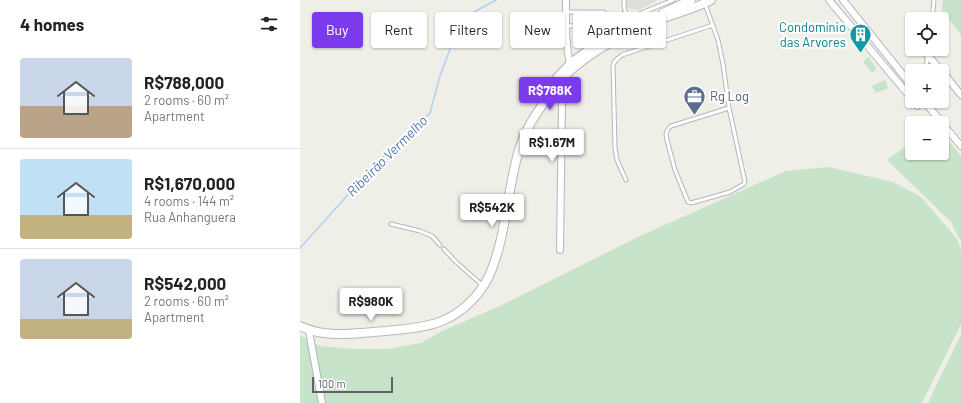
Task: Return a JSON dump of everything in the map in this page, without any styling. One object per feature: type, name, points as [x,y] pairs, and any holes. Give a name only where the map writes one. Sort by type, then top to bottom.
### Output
[{"type":"main road","points":[[666,12],[691,0]]},
{"type":"main road","points":[[570,67],[605,46],[633,32],[706,1]]},
{"type":"main road","points":[[300,326],[309,331],[321,334],[422,327],[442,321],[464,307],[484,286],[494,262],[519,150],[527,129],[529,118],[534,108],[570,67],[593,48]]},
{"type":"street","points":[[566,0],[567,52],[570,67]]},
{"type":"street","points":[[829,0],[905,91]]},
{"type":"street","points":[[843,0],[905,77]]},
{"type":"street","points":[[559,79],[562,101],[560,250]]},
{"type":"street","points":[[949,80],[961,95]]},
{"type":"street","points":[[930,108],[961,146]]},
{"type":"street","points":[[309,331],[322,403]]},
{"type":"lane","points":[[624,0],[624,7],[629,17],[673,0]]},
{"type":"lane","points":[[933,12],[934,0]]},
{"type":"lane","points":[[706,1],[723,64],[728,108],[745,183],[730,192],[690,203],[688,202],[675,170],[666,134],[668,129],[672,126],[728,108]]},
{"type":"lane","points":[[566,12],[573,12]]},
{"type":"lane","points":[[626,180],[617,160],[615,148],[613,65],[615,61],[622,56],[713,25]]},
{"type":"lane","points":[[566,26],[573,26]]},
{"type":"lane","points":[[391,224],[420,231],[432,236],[440,245]]},
{"type":"lane","points":[[444,249],[454,261],[484,286]]},
{"type":"shaded area","points":[[627,0],[657,0],[640,10],[627,8]]},
{"type":"green space","points":[[943,0],[961,0],[961,35],[949,19],[949,12],[944,12],[942,10]]},
{"type":"green space","points":[[868,57],[877,69],[872,73],[863,62]]},
{"type":"green space","points":[[885,80],[888,88],[876,93],[872,86]]},
{"type":"green space","points":[[949,141],[961,156],[961,242],[951,222],[887,160],[905,147],[905,160],[949,160]]},
{"type":"green space","points":[[828,167],[893,182],[921,197],[957,239],[961,250],[961,324],[922,403],[300,403],[300,335],[320,346],[353,349],[387,349],[421,343],[442,331],[500,306],[640,236],[786,171]]},
{"type":"green space","points":[[961,334],[961,403],[928,403]]},
{"type":"waterway","name":"Ribeirão Vermelho","points":[[300,248],[372,168],[430,113],[440,76],[461,19],[496,0]]},
{"type":"place","name":"Condomínio das Arvores","points":[[861,54]]},
{"type":"place","name":"Rg Log","points":[[694,116]]}]
